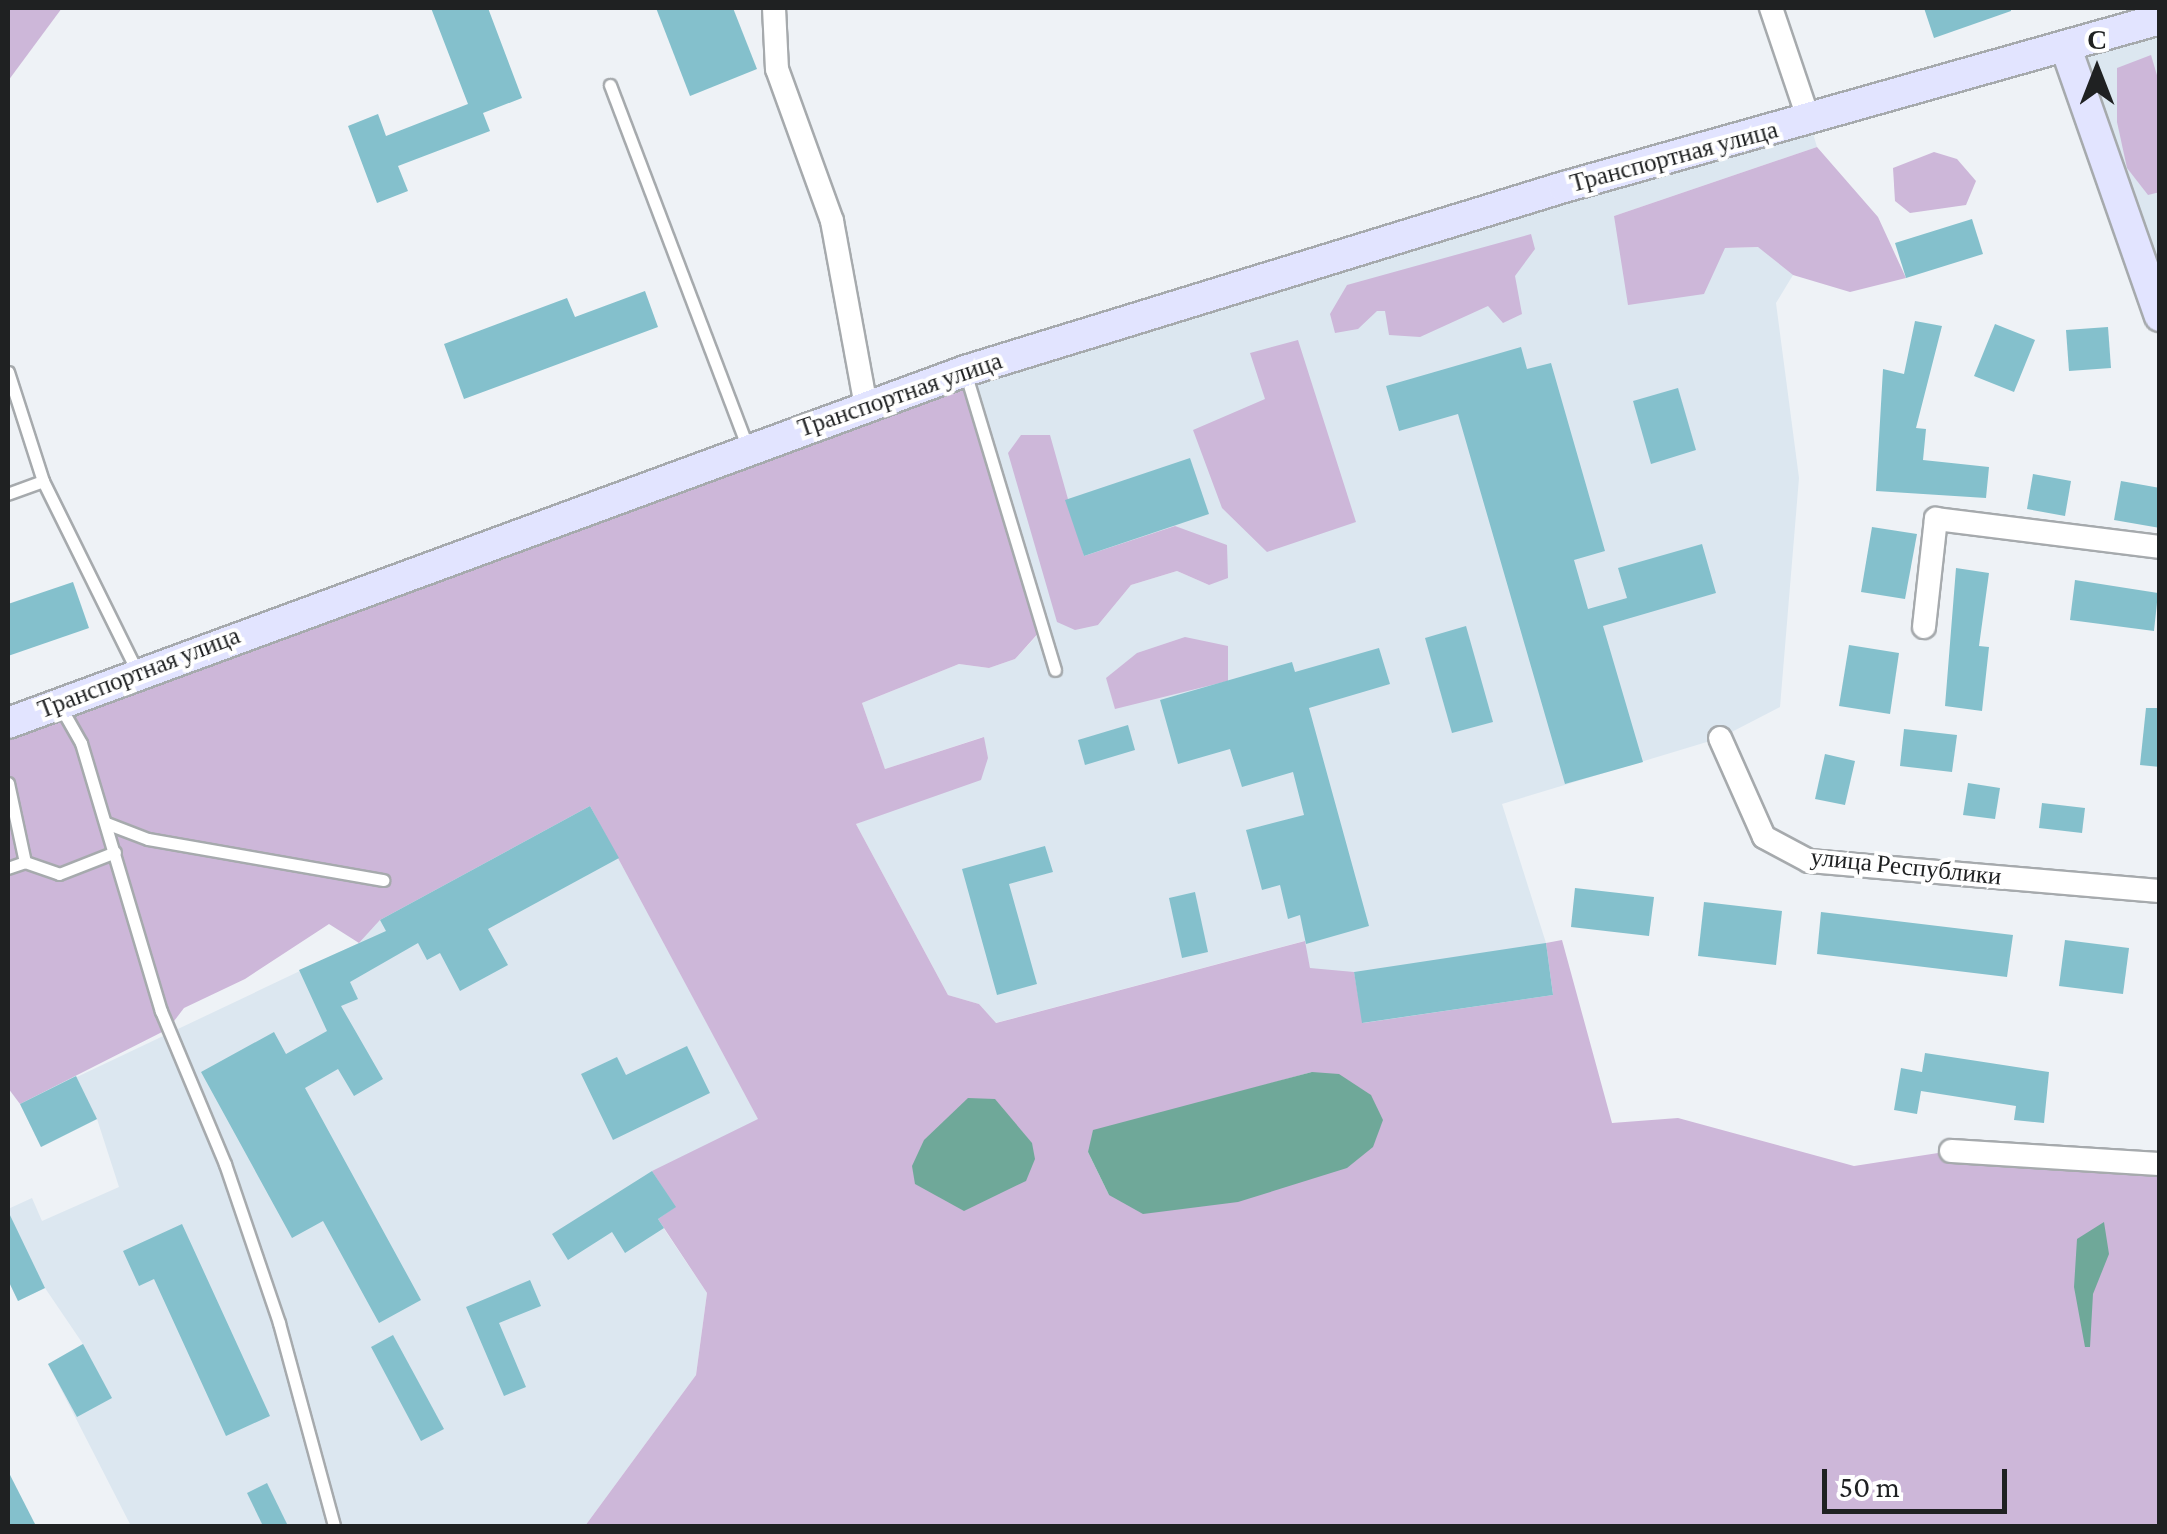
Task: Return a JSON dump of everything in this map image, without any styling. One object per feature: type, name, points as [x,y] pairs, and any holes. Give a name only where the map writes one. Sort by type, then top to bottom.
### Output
[{"type":"main road","name":"Транспортная улица","points":[[8,723],[965,371],[1564,187],[2066,48],[2155,15]]},
{"type":"main road","points":[[2066,48],[2160,316]]},
{"type":"street","points":[[774,8],[777,70],[832,221],[866,406]]},
{"type":"street","name":"Транспортная улица","points":[[1771,8],[1809,120]]},
{"type":"street","points":[[1924,627],[1936,519],[2160,547]]},
{"type":"street","name":"улица Республики","points":[[1720,738],[1764,837],[1809,860],[2160,891]]},
{"type":"street","points":[[1951,1152],[2160,1164]]},
{"type":"lane","points":[[610,85],[748,449]]},
{"type":"lane","points":[[965,371],[1055,670]]},
{"type":"lane","points":[[8,372],[43,481],[138,673]]},
{"type":"lane","points":[[8,494],[43,481]]},
{"type":"lane","points":[[58,703],[81,743],[161,1011],[225,1164],[279,1323],[334,1526]]},
{"type":"lane","points":[[8,784],[25,862]]},
{"type":"lane","points":[[106,823],[225,855],[384,880]]},
{"type":"lane","points":[[8,868],[25,862],[59,874],[115,852]]},
{"type":"shaded area","points":[[8,8],[62,8],[8,81]]},
{"type":"shaded area","points":[[2159,19],[2159,315],[2066,48]]},
{"type":"shaded area","points":[[2151,55],[2159,82],[2160,192],[2148,195],[2127,168],[2117,122],[2117,68]]},
{"type":"shaded area","points":[[1809,120],[1817,147],[1614,216],[1724,248],[1759,247],[1793,275],[1776,303],[1799,478],[1780,707],[1720,738],[1502,804],[1546,943],[1553,995],[1362,1023],[1310,969],[1304,941],[995,1023],[979,1004],[948,995],[856,824],[886,812],[983,737],[885,769],[862,703],[959,664],[989,668],[1015,659],[1042,630],[965,371]],"holes":[[[1065,500],[1084,556],[1175,526],[1209,585],[1177,571],[1131,585],[1098,625]]]},
{"type":"shaded area","points":[[1817,147],[1878,217],[1906,278],[1850,292],[1793,275],[1758,247],[1725,248],[1704,294],[1628,305],[1614,216]]},
{"type":"shaded area","points":[[1934,152],[1957,159],[1976,181],[1966,205],[1910,213],[1895,201],[1893,168]]},
{"type":"shaded area","points":[[1531,234],[1535,249],[1515,276],[1522,314],[1503,323],[1488,306],[1420,337],[1389,335],[1385,311],[1377,311],[1358,329],[1335,333],[1330,314],[1347,285]]},
{"type":"shaded area","points":[[1298,340],[1356,522],[1267,552],[1222,508],[1193,430],[1265,399],[1250,353]]},
{"type":"shaded area","points":[[965,371],[1042,629],[1015,659],[989,668],[959,664],[862,703],[885,769],[984,737],[988,758],[981,780],[856,824],[948,995],[979,1004],[996,1023],[1305,941],[1310,968],[1354,972],[1363,1023],[1553,995],[1546,943],[1562,940],[1612,1123],[1678,1118],[1854,1166],[1951,1151],[2159,1164],[2159,1526],[585,1526],[696,1375],[707,1293],[658,1219],[675,1207],[652,1171],[758,1119],[590,806],[380,920],[359,943],[329,924],[245,979],[184,1008],[168,1029],[20,1104],[8,1088],[8,723]],"holes":[[[1312,1072],[1109,1195],[1088,1152],[1163,1113]]]},
{"type":"shaded area","points":[[1021,435],[1050,435],[1084,556],[1175,526],[1227,545],[1228,578],[1209,585],[1177,571],[1131,585],[1098,625],[1075,630],[1057,622],[1008,453]]},
{"type":"shaded area","points":[[1185,637],[1228,646],[1228,681],[1115,709],[1106,678],[1137,653]]},
{"type":"shaded area","points":[[590,806],[759,1120],[658,1220],[707,1293],[696,1375],[585,1526],[131,1526],[48,1364],[83,1344],[45,1288],[18,1301],[8,1280],[8,1209],[32,1198],[42,1221],[119,1187],[97,1119],[41,1147],[20,1104],[359,943],[380,920]]},
{"type":"shaded area","points":[[1312,1072],[1339,1074],[1371,1095],[1383,1120],[1373,1147],[1347,1168],[1238,1202],[1143,1214],[1109,1195],[1088,1152],[1093,1130]]},
{"type":"shaded area","points":[[968,1098],[995,1099],[1032,1143],[1035,1159],[1026,1181],[964,1211],[915,1184],[912,1166],[924,1140]]},
{"type":"shaded area","points":[[2104,1222],[2109,1254],[2093,1294],[2090,1347],[2085,1347],[2074,1287],[2077,1239]]},
{"type":"building","points":[[431,8],[488,8],[522,98],[483,113],[490,131],[398,166],[408,191],[377,203],[348,126],[378,114],[386,136],[468,104]]},
{"type":"building","points":[[656,8],[733,8],[757,69],[690,96]]},
{"type":"building","points":[[1924,8],[2011,8],[2011,11],[1934,38]]},
{"type":"building","points":[[1972,219],[1983,254],[1906,278],[1895,243]]},
{"type":"building","points":[[645,291],[658,327],[464,399],[444,344],[567,298],[575,317]]},
{"type":"building","points":[[1915,321],[1942,326],[1916,428],[1926,429],[1923,460],[1989,467],[1986,498],[1876,491],[1883,369],[1904,374]]},
{"type":"building","points":[[1995,324],[2035,340],[2014,392],[1974,376]]},
{"type":"building","points":[[2108,327],[2111,368],[2069,371],[2066,330]]},
{"type":"building","points":[[1521,347],[1527,369],[1551,363],[1605,551],[1574,560],[1588,609],[1627,598],[1618,568],[1702,544],[1716,593],[1603,626],[1643,762],[1565,784],[1458,414],[1399,431],[1386,386]]},
{"type":"building","points":[[1678,388],[1696,450],[1651,464],[1633,401]]},
{"type":"building","points":[[1190,458],[1209,514],[1084,556],[1065,500]]},
{"type":"building","points":[[2033,474],[2071,481],[2065,516],[2027,509]]},
{"type":"building","points":[[2121,481],[2160,488],[2160,528],[2114,520]]},
{"type":"building","points":[[1872,527],[1917,534],[1905,599],[1861,592]]},
{"type":"building","points":[[1956,568],[1989,573],[1979,646],[1989,647],[1982,711],[1945,706]]},
{"type":"building","points":[[2075,580],[2158,593],[2154,631],[2070,620]]},
{"type":"building","points":[[73,582],[89,628],[8,656],[8,604]]},
{"type":"building","points":[[1466,626],[1493,722],[1452,733],[1425,638]]},
{"type":"building","points":[[1849,645],[1899,653],[1890,714],[1839,706]]},
{"type":"building","points":[[1379,648],[1390,684],[1309,708],[1369,926],[1306,944],[1300,915],[1288,919],[1280,885],[1262,890],[1246,830],[1304,815],[1293,772],[1242,787],[1230,749],[1178,764],[1160,700],[1292,662],[1295,672]]},
{"type":"building","points":[[2146,708],[2160,708],[2160,767],[2140,765]]},
{"type":"building","points":[[1128,725],[1135,750],[1085,765],[1078,740]]},
{"type":"building","points":[[1904,729],[1957,735],[1952,772],[1900,766]]},
{"type":"building","points":[[1825,754],[1855,761],[1845,805],[1815,799]]},
{"type":"building","points":[[1968,783],[2000,788],[1995,819],[1963,815]]},
{"type":"building","points":[[2042,803],[2085,808],[2082,833],[2039,828]]},
{"type":"building","points":[[590,806],[619,858],[488,929],[508,965],[460,991],[440,953],[427,960],[418,943],[350,982],[358,999],[341,1006],[383,1079],[354,1096],[338,1069],[305,1088],[421,1300],[379,1323],[323,1221],[292,1238],[201,1072],[274,1032],[286,1054],[327,1031],[299,970],[386,931],[380,920]]},
{"type":"building","points":[[1045,846],[1053,872],[1009,884],[1037,984],[997,995],[962,869]]},
{"type":"building","points":[[1575,888],[1654,897],[1649,936],[1571,927]]},
{"type":"building","points":[[1195,892],[1208,952],[1182,958],[1169,898]]},
{"type":"building","points":[[1704,902],[1782,911],[1776,965],[1698,956]]},
{"type":"building","points":[[1821,912],[2013,935],[2007,977],[1817,954]]},
{"type":"building","points":[[2065,940],[2129,948],[2123,994],[2059,986]]},
{"type":"building","points":[[1546,943],[1553,995],[1362,1023],[1354,972]]},
{"type":"building","points":[[687,1046],[710,1093],[613,1140],[581,1074],[617,1057],[626,1075]]},
{"type":"building","points":[[1925,1053],[2049,1072],[2044,1123],[2014,1120],[2016,1106],[1921,1091],[1917,1114],[1894,1110],[1901,1068],[1922,1072]]},
{"type":"building","points":[[76,1076],[97,1119],[41,1147],[20,1104]]},
{"type":"building","points":[[652,1171],[676,1207],[658,1219],[664,1228],[625,1253],[612,1232],[568,1260],[552,1234]]},
{"type":"building","points":[[8,1211],[45,1288],[18,1301],[8,1280]]},
{"type":"building","points":[[182,1224],[270,1416],[226,1436],[154,1279],[139,1286],[123,1251]]},
{"type":"building","points":[[530,1280],[541,1306],[499,1323],[526,1387],[504,1396],[466,1307]]},
{"type":"building","points":[[393,1335],[444,1429],[421,1441],[371,1347]]},
{"type":"building","points":[[83,1344],[112,1398],[77,1417],[48,1364]]},
{"type":"building","points":[[8,1471],[36,1526],[8,1526]]},
{"type":"building","points":[[267,1483],[288,1526],[263,1526],[247,1493]]}]
